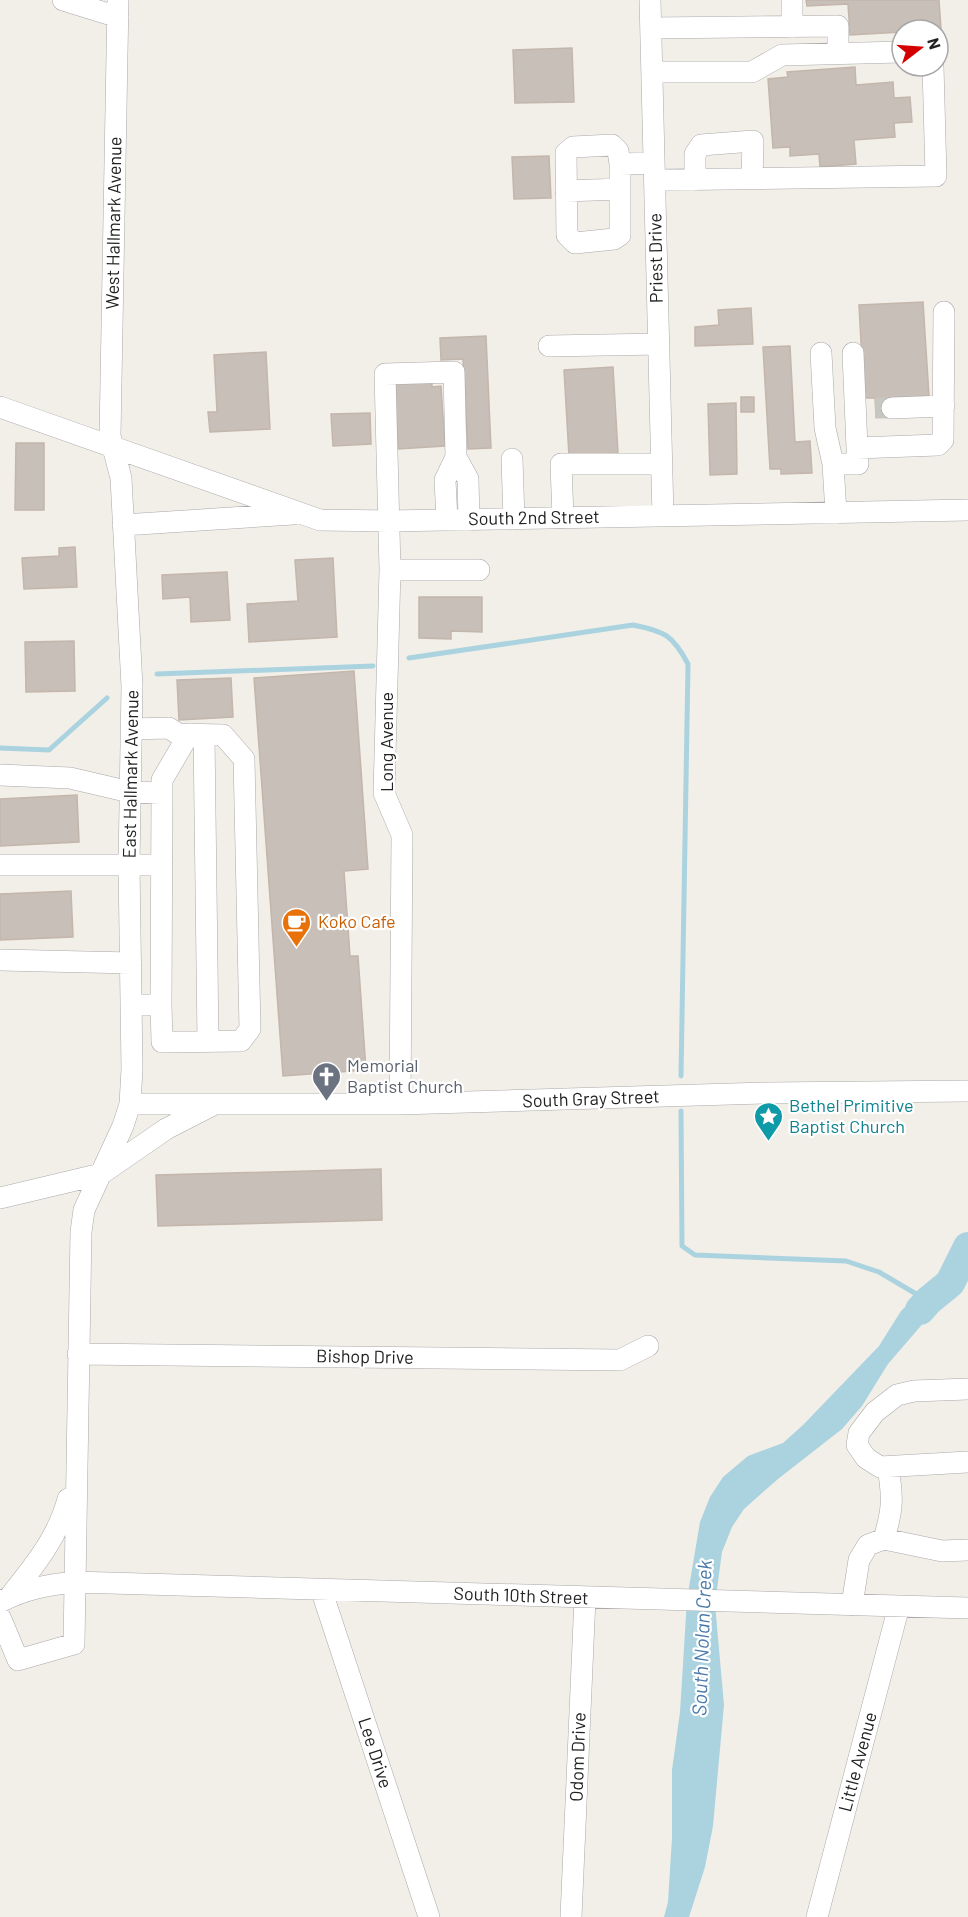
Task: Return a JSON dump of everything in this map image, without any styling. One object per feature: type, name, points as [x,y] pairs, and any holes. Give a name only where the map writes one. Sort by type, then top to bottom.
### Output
[{"type":"street","points":[[63,0],[118,8]]},
{"type":"street","name":"Priest Drive","points":[[650,0],[663,516]]},
{"type":"street","points":[[792,0],[792,27]]},
{"type":"street","name":"West Hallmark Avenue","points":[[114,446],[110,436],[118,8]]},
{"type":"street","points":[[651,28],[838,26],[838,53]]},
{"type":"street","points":[[652,72],[753,72],[782,55],[890,52]]},
{"type":"street","points":[[620,164],[695,180],[936,176],[933,78]]},
{"type":"street","points":[[695,180],[695,154],[701,145],[753,141],[752,179]]},
{"type":"street","points":[[612,145],[618,151],[620,189],[620,235],[618,238],[575,243],[567,235],[566,153],[573,147],[612,145]]},
{"type":"street","points":[[566,191],[620,189]]},
{"type":"street","points":[[857,448],[938,445],[943,440],[944,312]]},
{"type":"street","points":[[549,346],[658,344]]},
{"type":"street","points":[[821,353],[825,428],[833,464],[836,513]]},
{"type":"street","points":[[833,464],[858,464],[857,448],[874,408],[854,353]]},
{"type":"street","name":"Long Avenue","points":[[400,1104],[402,836],[384,793],[390,570],[385,374],[454,372],[456,457]]},
{"type":"street","points":[[874,408],[944,406]]},
{"type":"street","name":"South 2nd Street","points":[[0,407],[320,520],[469,520],[960,510]]},
{"type":"street","name":"East Hallmark Avenue","points":[[76,1470],[81,1233],[84,1210],[123,1126],[130,1104],[132,1069],[129,865],[132,686],[121,478],[114,446]]},
{"type":"street","points":[[456,457],[468,479],[469,520]]},
{"type":"street","points":[[447,520],[446,480],[456,457]]},
{"type":"street","points":[[512,459],[514,519]]},
{"type":"street","points":[[563,518],[561,464],[661,464]]},
{"type":"street","points":[[123,525],[302,513]]},
{"type":"street","points":[[390,570],[479,570]]},
{"type":"street","points":[[131,729],[169,728],[178,734],[223,735],[244,759],[250,1029],[241,1041],[162,1042],[162,780],[197,735]]},
{"type":"street","points":[[197,735],[208,1041]]},
{"type":"street","points":[[0,775],[70,778],[130,792],[162,793]]},
{"type":"street","points":[[0,865],[162,865]]},
{"type":"street","points":[[0,960],[131,963]]},
{"type":"street","points":[[131,1005],[161,1005]]},
{"type":"street","name":"South Gray Street","points":[[130,1104],[400,1104],[767,1093],[960,1091]]},
{"type":"street","name":"South Gray Street","points":[[0,1198],[101,1174],[166,1129],[214,1104]]},
{"type":"street","name":"Bishop Drive","points":[[78,1354],[620,1360],[648,1346]]},
{"type":"street","points":[[968,1389],[914,1391],[897,1395],[874,1413],[859,1432],[857,1445],[866,1458],[880,1467],[968,1462]]},
{"type":"street","points":[[884,1539],[891,1516],[893,1497],[888,1467]]},
{"type":"street","points":[[0,1617],[18,1660],[74,1644],[76,1470]]},
{"type":"street","points":[[5,1599],[55,1537],[64,1517],[76,1470]]},
{"type":"street","points":[[852,1605],[859,1560],[868,1545],[884,1539],[942,1551],[968,1550]]},
{"type":"street","name":"South 10th Street","points":[[5,1599],[44,1585],[74,1582],[968,1608]]},
{"type":"street","name":"Lee Drive","points":[[321,1589],[429,1917]]},
{"type":"street","name":"Odom Drive","points":[[571,1917],[585,1598]]},
{"type":"street","name":"Little Avenue","points":[[817,1917],[899,1606]]},
{"type":"water","points":[[950,1283],[944,1299],[888,1364],[862,1406],[842,1429],[744,1509],[732,1527],[722,1552],[715,1604],[724,1705],[713,1826],[705,1867],[689,1917],[664,1917],[668,1902],[672,1838],[672,1770],[680,1712],[687,1599],[700,1522],[710,1497],[723,1477],[748,1456],[783,1443],[803,1425],[879,1346],[901,1311],[926,1287]]},
{"type":"building","points":[[806,0],[939,0],[940,18],[890,18],[890,33],[850,35],[848,4],[807,6]]},
{"type":"building","points":[[572,48],[574,102],[515,103],[513,50]]},
{"type":"building","points":[[855,67],[856,85],[893,82],[894,98],[910,97],[912,122],[894,123],[895,137],[854,140],[856,164],[820,167],[819,154],[790,156],[790,147],[773,148],[768,79],[788,77],[787,72]]},
{"type":"building","points":[[549,156],[551,198],[514,199],[512,157]]},
{"type":"building","points":[[923,302],[929,396],[891,398],[892,415],[876,416],[875,398],[864,398],[859,305]]},
{"type":"building","points":[[751,308],[753,344],[695,346],[695,327],[719,325],[718,310]]},
{"type":"building","points":[[486,336],[491,448],[468,449],[463,359],[441,360],[440,338]]},
{"type":"building","points":[[790,346],[795,442],[810,441],[812,473],[781,474],[781,469],[770,469],[763,347]]},
{"type":"building","points":[[266,352],[270,429],[210,432],[208,412],[217,412],[214,355]]},
{"type":"building","points":[[613,367],[618,453],[569,456],[564,370]]},
{"type":"building","points":[[432,379],[432,387],[441,386],[445,446],[398,449],[394,382]]},
{"type":"building","points":[[741,397],[754,397],[754,412],[741,412]]},
{"type":"building","points":[[736,403],[737,474],[710,475],[708,404]]},
{"type":"building","points":[[370,413],[371,444],[333,446],[331,414]]},
{"type":"building","points":[[16,443],[44,443],[44,510],[15,510]]},
{"type":"building","points":[[75,547],[77,587],[24,589],[22,558],[59,556],[59,548]]},
{"type":"building","points":[[333,558],[337,637],[249,642],[247,604],[298,601],[295,560]]},
{"type":"building","points":[[227,572],[230,620],[191,622],[190,597],[163,599],[162,575]]},
{"type":"building","points":[[419,597],[482,597],[482,632],[451,631],[451,639],[419,638]]},
{"type":"building","points":[[74,641],[75,691],[26,692],[25,642]]},
{"type":"building","points":[[354,671],[368,869],[344,871],[350,956],[358,956],[366,1070],[283,1076],[254,678]]},
{"type":"building","points":[[231,678],[233,717],[179,720],[177,680]]},
{"type":"building","points":[[77,795],[79,842],[0,846],[0,799]]},
{"type":"building","points":[[71,891],[73,937],[0,940],[0,894]]},
{"type":"building","points":[[381,1169],[382,1220],[158,1226],[156,1175]]},
{"type":"waterway","points":[[409,658],[633,625],[660,632],[672,640],[683,654],[688,664],[681,1076]]},
{"type":"waterway","points":[[157,674],[373,666]]},
{"type":"waterway","points":[[0,748],[49,750],[107,698]]},
{"type":"waterway","points":[[681,1111],[682,1246],[695,1255],[846,1261],[879,1272],[923,1298]]},
{"type":"waterway","name":"South Nolan Creek","points":[[920,1310],[950,1283],[968,1247]]},
{"type":"tunnel","points":[[875,408],[892,408]]},
{"type":"place","name":"Koko Cafe","points":[[297,948]]},
{"type":"place","name":"Memorial Baptist Church","points":[[326,1102]]},
{"type":"place","name":"Bethel Primitive Baptist Church","points":[[768,1142]]}]
